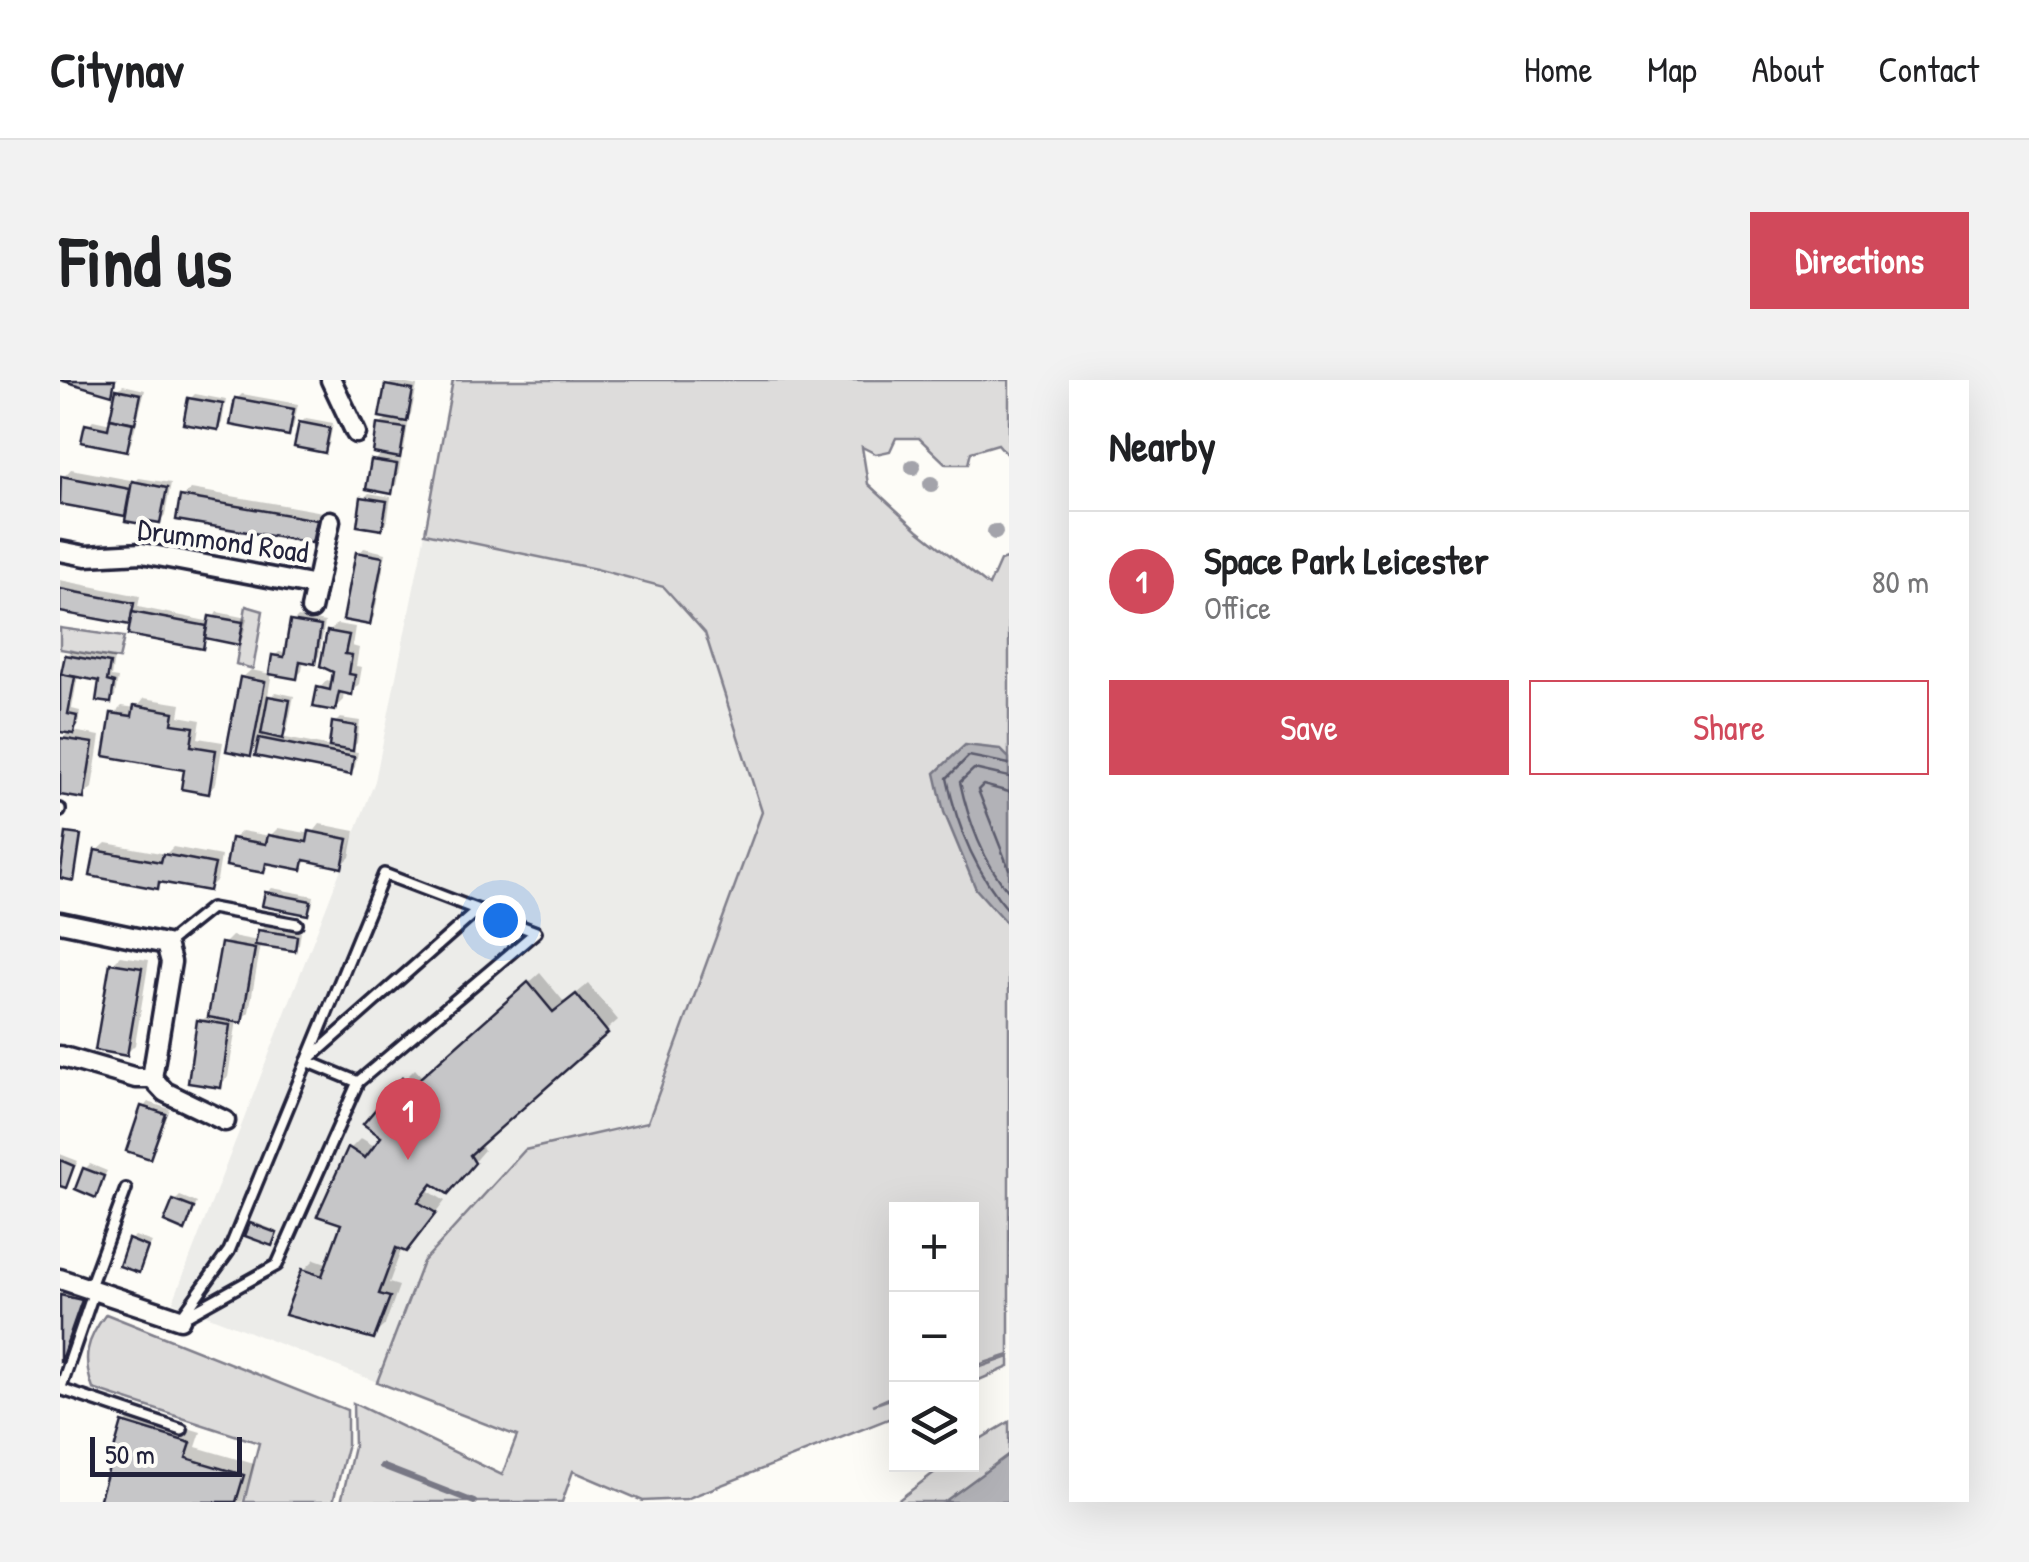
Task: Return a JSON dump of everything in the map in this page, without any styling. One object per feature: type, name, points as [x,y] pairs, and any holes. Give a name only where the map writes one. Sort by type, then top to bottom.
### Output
[{"type":"street","points":[[331,380],[356,434]]},
{"type":"street","name":"Drummond Road","points":[[60,551],[86,556],[142,553],[316,586],[330,521]]},
{"type":"street","points":[[311,609],[316,586]]},
{"type":"street","points":[[60,922],[166,944],[171,962],[152,1078]]},
{"type":"street","points":[[60,1056],[136,1078],[152,1078],[165,1092],[225,1120]]},
{"type":"street","points":[[60,1279],[180,1320]]},
{"type":"lane","points":[[384,874],[536,932],[358,1082],[277,1265],[180,1320],[229,1251],[384,874]]},
{"type":"lane","points":[[166,944],[211,908],[297,924]]},
{"type":"lane","points":[[308,1061],[478,910]]},
{"type":"lane","points":[[308,1061],[358,1082]]},
{"type":"lane","points":[[126,1190],[60,1390],[182,1430]]},
{"type":"shaded area","points":[[453,380],[1009,380],[1009,457],[998,444],[971,452],[968,464],[946,464],[919,438],[896,438],[890,451],[876,454],[862,447],[868,484],[989,586],[1000,561],[1009,558],[1009,1355],[979,1365],[979,1202],[889,1202],[889,1398],[873,1405],[889,1399],[889,1419],[686,1499],[643,1501],[573,1471],[562,1502],[341,1502],[354,1447],[353,1403],[502,1475],[517,1436],[377,1382],[423,1262],[525,1150],[648,1122],[762,812],[705,633],[664,587],[425,533]]},
{"type":"shaded area","points":[[425,533],[664,587],[705,633],[762,812],[648,1122],[525,1150],[423,1262],[377,1382],[173,1302],[375,781]]},
{"type":"shaded area","points":[[246,606],[263,611],[253,669],[236,664]]},
{"type":"shaded area","points":[[60,628],[124,637],[119,659],[60,649]]},
{"type":"shaded area","points":[[106,1314],[347,1410],[347,1447],[333,1502],[244,1502],[259,1443],[93,1389],[88,1350]]},
{"type":"shaded area","points":[[1009,1357],[1009,1367],[979,1380],[979,1368]]},
{"type":"shaded area","points":[[1009,1422],[1009,1468],[963,1502],[896,1502],[935,1472],[979,1472],[979,1440]]},
{"type":"water","points":[[965,745],[1000,749],[1009,758],[1009,926],[976,889],[944,812],[935,773]]},
{"type":"water","points":[[1009,1454],[1009,1502],[944,1502]]},
{"type":"building","points":[[60,380],[115,380],[112,395]]},
{"type":"building","points":[[385,385],[413,390],[407,422],[379,417]]},
{"type":"building","points":[[116,389],[141,394],[135,423],[110,418]]},
{"type":"building","points":[[188,398],[223,404],[218,430],[183,424]]},
{"type":"building","points":[[235,398],[294,409],[289,436],[230,425]]},
{"type":"building","points":[[110,418],[133,423],[127,451],[81,442],[85,424],[108,429]]},
{"type":"building","points":[[299,422],[330,428],[325,453],[294,447]]},
{"type":"building","points":[[377,424],[405,428],[400,458],[373,453]]},
{"type":"building","points":[[371,460],[397,464],[392,494],[366,489]]},
{"type":"building","points":[[61,476],[130,489],[125,516],[60,504]]},
{"type":"building","points":[[132,481],[167,488],[160,523],[125,521]]},
{"type":"building","points":[[180,496],[317,520],[312,543],[176,520]]},
{"type":"building","points":[[361,497],[387,501],[382,530],[357,526]]},
{"type":"building","points":[[356,552],[383,557],[370,625],[343,620]]},
{"type":"building","points":[[60,589],[134,603],[130,625],[60,612]]},
{"type":"building","points":[[132,612],[207,626],[203,649],[128,635]]},
{"type":"building","points":[[209,616],[243,622],[239,645],[205,638]]},
{"type":"building","points":[[290,621],[321,626],[315,664],[300,661],[297,679],[269,674],[272,655],[284,657]]},
{"type":"building","points":[[327,631],[349,635],[345,654],[352,655],[349,674],[355,675],[352,695],[339,692],[335,711],[313,707],[317,687],[330,690],[333,672],[320,666]]},
{"type":"building","points":[[65,655],[110,663],[107,681],[114,683],[111,703],[96,701],[99,681],[61,674]]},
{"type":"building","points":[[60,674],[75,677],[68,714],[77,716],[74,734],[60,732]]},
{"type":"building","points":[[240,677],[265,682],[251,756],[226,751]]},
{"type":"building","points":[[268,696],[290,700],[283,739],[261,734]]},
{"type":"building","points":[[134,705],[174,712],[172,724],[194,727],[191,746],[216,750],[209,794],[181,789],[184,770],[104,756],[111,713],[132,716]]},
{"type":"building","points":[[332,722],[356,726],[353,751],[329,747]]},
{"type":"building","points":[[60,738],[93,743],[84,799],[60,795]]},
{"type":"building","points":[[259,738],[354,757],[351,775],[255,756]]},
{"type":"building","points":[[309,831],[348,839],[342,868],[304,860],[302,870],[266,863],[264,873],[226,866],[231,838],[266,844],[268,835],[307,842]]},
{"type":"building","points":[[66,833],[81,835],[74,881],[60,878]]},
{"type":"building","points":[[95,850],[161,862],[163,854],[215,864],[209,891],[159,882],[158,889],[90,876]]},
{"type":"building","points":[[265,892],[311,901],[308,915],[262,906]]},
{"type":"building","points":[[258,930],[297,936],[295,951],[255,945]]},
{"type":"building","points":[[221,943],[255,949],[242,1023],[208,1017]]},
{"type":"building","points":[[110,963],[142,968],[127,1056],[95,1050]]},
{"type":"building","points":[[528,982],[553,1012],[576,994],[608,1033],[470,1155],[475,1163],[448,1194],[432,1184],[418,1202],[436,1213],[406,1252],[396,1248],[379,1294],[390,1297],[374,1339],[285,1315],[302,1269],[322,1276],[341,1224],[317,1216],[348,1147],[365,1158],[381,1137],[363,1124],[402,1078],[410,1087]]},
{"type":"building","points":[[197,1020],[230,1025],[221,1088],[188,1083]]},
{"type":"building","points":[[141,1106],[166,1114],[150,1159],[126,1151]]},
{"type":"building","points":[[60,1160],[74,1166],[66,1188],[60,1186]]},
{"type":"building","points":[[83,1168],[104,1176],[96,1198],[75,1189]]},
{"type":"building","points":[[173,1200],[194,1208],[185,1231],[164,1222]]},
{"type":"building","points":[[250,1223],[277,1233],[272,1246],[245,1236]]},
{"type":"building","points":[[128,1239],[148,1247],[139,1273],[119,1266]]},
{"type":"building","points":[[60,1295],[82,1300],[60,1363]]},
{"type":"building","points":[[122,1422],[191,1443],[186,1458],[244,1475],[236,1502],[99,1502]]},
{"type":"waterway","points":[[382,1466],[474,1502]]},
{"type":"place","name":"Space Park Leicester","points":[[408,1160]]}]
